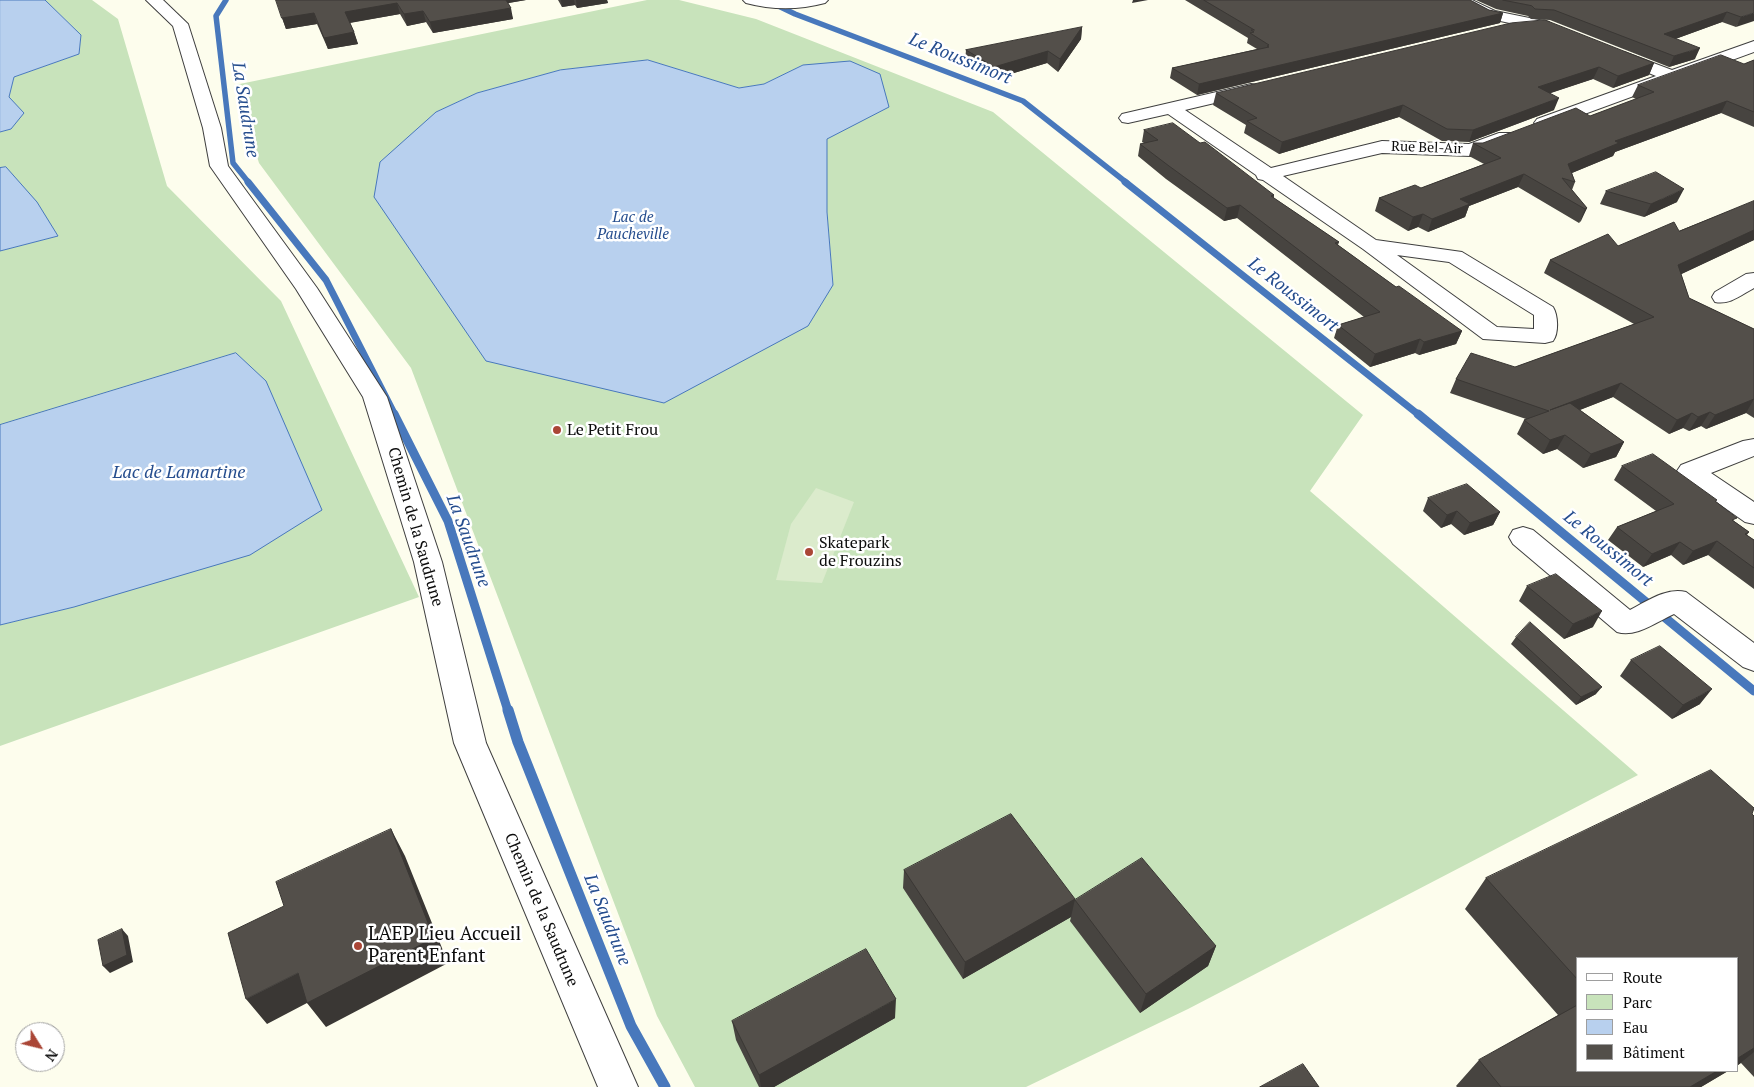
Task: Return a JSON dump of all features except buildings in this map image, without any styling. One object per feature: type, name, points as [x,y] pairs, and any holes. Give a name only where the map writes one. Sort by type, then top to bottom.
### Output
[{"type":"street","points":[[157,2],[180,0]]},
{"type":"street","points":[[756,2],[820,0]]},
{"type":"street","points":[[1460,0],[1491,15],[1543,25],[1561,32]]},
{"type":"street","name":"Chemin de la Saudrune","points":[[157,2],[180,24],[212,128],[219,166],[306,288],[375,397],[428,562],[470,743],[618,1087]]},
{"type":"street","points":[[1496,31],[1543,25]]},
{"type":"street","name":"Rue Bel-Air","points":[[1265,175],[1382,147],[1471,150],[1754,46]]},
{"type":"street","points":[[1606,50],[1669,76]]},
{"type":"street","points":[[1128,118],[1267,86]]},
{"type":"street","points":[[1171,108],[1265,175],[1370,245],[1491,334],[1544,336],[1545,312],[1455,256],[1370,245]]},
{"type":"street","points":[[1722,298],[1754,279]]},
{"type":"street","points":[[1754,448],[1752,447],[1690,471],[1754,515]]},
{"type":"street","points":[[1523,538],[1627,624],[1676,600],[1754,659]]},
{"type":"green space","points":[[45,0],[92,0],[118,19],[167,186],[281,301],[419,597],[0,746],[0,625],[74,607],[236,353],[0,425],[0,251],[58,236],[6,167],[0,168],[0,132],[11,129],[9,97],[14,77],[79,54],[81,35]]},
{"type":"green space","points":[[647,0],[679,0],[756,19],[993,112],[1363,415],[1310,491],[1638,775],[1188,1009],[1026,1087],[695,1087],[657,1016],[411,368],[259,163],[235,85]],"holes":[[[648,60],[739,88],[764,84],[803,65],[827,139],[827,212],[833,285],[436,112],[477,93],[560,70]]]},
{"type":"green space","name":"Skatepark de Frouzins","points":[[816,488],[854,502],[822,583],[776,580],[791,524]]},
{"type":"water","points":[[0,0],[45,0],[81,35],[79,54],[14,77],[9,97],[24,113],[11,129],[0,132]]},
{"type":"water","name":"Lac de Paucheville","points":[[648,60],[739,88],[764,84],[803,65],[850,61],[880,74],[889,107],[827,139],[827,212],[833,285],[808,326],[664,403],[486,361],[374,197],[380,162],[436,112],[477,93],[560,70]]},
{"type":"water","points":[[6,167],[37,202],[58,236],[0,251],[0,168]]},
{"type":"water","name":"Lac de Lamartine","points":[[236,353],[266,381],[322,510],[250,555],[74,607],[0,625],[0,425]]},
{"type":"waterway","name":"La Saudrune","points":[[226,0],[216,16],[233,163],[249,183]]},
{"type":"waterway","name":"Le Roussimort","points":[[766,0],[795,14],[1023,101],[1127,183]]},
{"type":"waterway","name":"La Saudrune","points":[[248,182],[326,280],[395,415]]},
{"type":"waterway","name":"Le Roussimort","points":[[1125,182],[1419,415]]},
{"type":"waterway","name":"La Saudrune","points":[[394,414],[448,521],[508,711]]},
{"type":"waterway","name":"Le Roussimort","points":[[1418,414],[1754,691]]},
{"type":"waterway","name":"La Saudrune","points":[[508,710],[518,742],[631,1026],[665,1087]]},
{"type":"place","name":"Le Petit Frou","points":[[557,430]]},
{"type":"place","name":"Skatepark de Frouzins","points":[[809,552]]},
{"type":"place","name":"LAEP Lieu Accueil Parent Enfant","points":[[358,946]]}]
